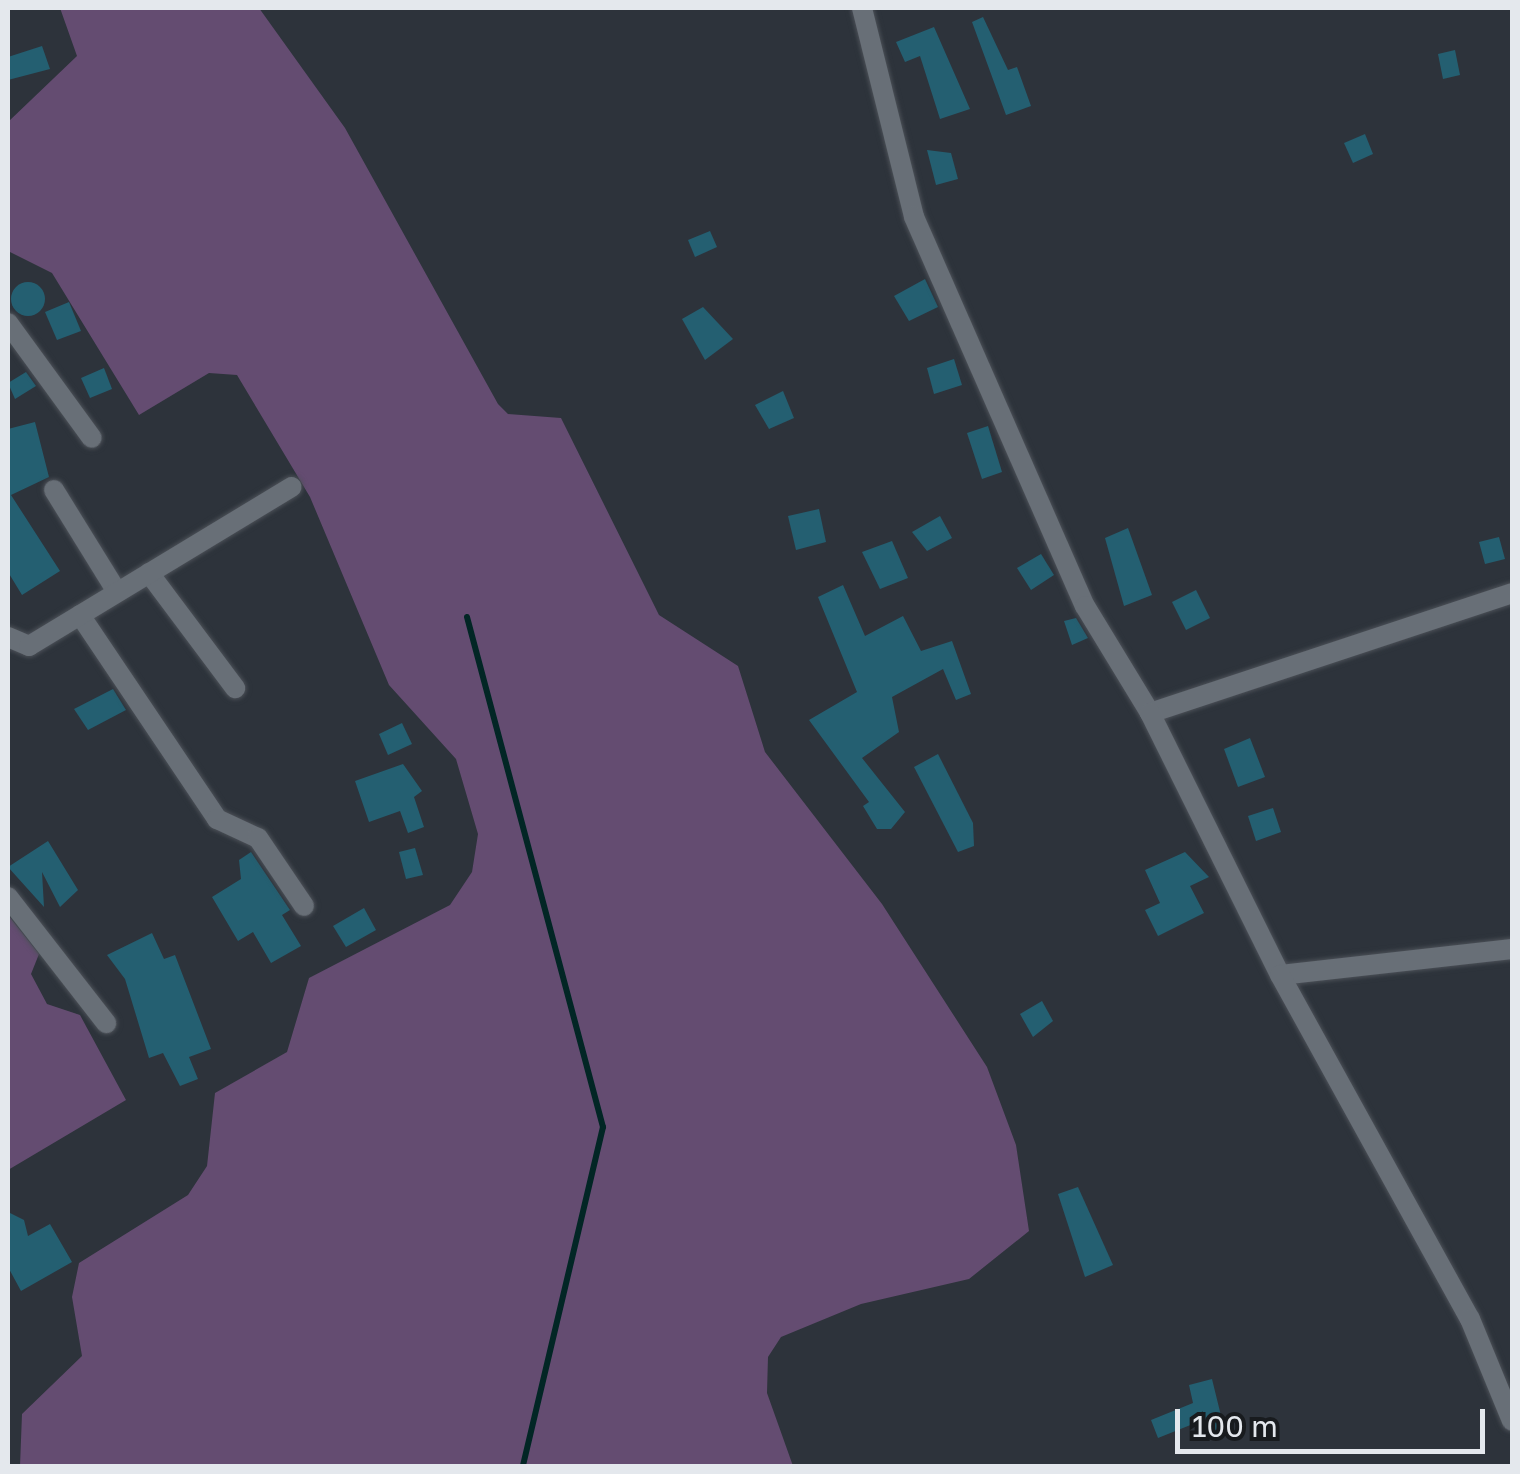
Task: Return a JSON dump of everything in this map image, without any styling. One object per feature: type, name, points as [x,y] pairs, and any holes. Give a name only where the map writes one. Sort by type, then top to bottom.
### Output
[{"type":"street","points":[[862,8],[914,217],[1084,606],[1150,713],[1280,975],[1470,1318],[1512,1422]]},
{"type":"street","points":[[8,322],[92,438]]},
{"type":"street","points":[[8,637],[29,646],[292,487]]},
{"type":"street","points":[[54,490],[117,592]]},
{"type":"street","points":[[149,573],[235,688]]},
{"type":"street","points":[[1150,713],[1512,593]]},
{"type":"street","points":[[80,615],[217,819],[258,838],[304,906]]},
{"type":"street","points":[[8,897],[106,1023]]},
{"type":"street","points":[[1280,975],[1512,948]]},
{"type":"shaded area","points":[[60,8],[259,8],[345,128],[498,404],[508,414],[561,418],[659,615],[738,666],[765,752],[882,904],[987,1067],[1016,1145],[1029,1231],[969,1279],[861,1304],[781,1337],[768,1357],[767,1393],[793,1466],[20,1466],[22,1414],[82,1356],[72,1297],[79,1263],[188,1195],[207,1166],[215,1093],[287,1052],[309,978],[450,905],[472,872],[478,834],[456,759],[389,685],[310,497],[237,375],[209,373],[139,415],[52,273],[8,251],[8,122],[77,56]]},
{"type":"shaded area","points":[[8,915],[39,954],[31,974],[47,1004],[80,1015],[126,1100],[8,1170]]},
{"type":"building","points":[[983,17],[1008,70],[1017,67],[1031,106],[1006,115],[972,22]]},
{"type":"building","points":[[934,27],[970,109],[940,119],[920,56],[905,62],[896,42]]},
{"type":"building","points":[[42,46],[50,69],[8,80],[8,57]]},
{"type":"building","points":[[1455,50],[1460,75],[1443,79],[1438,54]]},
{"type":"building","points":[[1365,134],[1373,154],[1353,163],[1344,143]]},
{"type":"building","points":[[927,150],[951,153],[958,179],[936,185]]},
{"type":"building","points":[[710,231],[717,247],[695,257],[688,240]]},
{"type":"building","points":[[925,279],[938,307],[909,321],[894,296]]},
{"type":"building","points":[[28,282],[40,287],[45,299],[40,311],[28,316],[16,311],[11,299],[16,287]]},
{"type":"building","points":[[69,302],[81,331],[57,340],[45,312]]},
{"type":"building","points":[[703,307],[733,339],[705,360],[682,319]]},
{"type":"building","points":[[954,359],[962,385],[934,394],[927,368]]},
{"type":"building","points":[[104,368],[112,389],[90,398],[81,378]]},
{"type":"building","points":[[26,372],[36,386],[15,399],[8,383]]},
{"type":"building","points":[[783,391],[794,418],[769,429],[755,405]]},
{"type":"building","points":[[35,422],[49,477],[11,495],[60,571],[22,595],[8,572],[8,429]]},
{"type":"building","points":[[988,426],[1002,472],[982,479],[967,433]]},
{"type":"building","points":[[819,509],[826,542],[796,550],[788,516]]},
{"type":"building","points":[[940,516],[952,538],[927,551],[912,532]]},
{"type":"building","points":[[1128,528],[1152,595],[1124,606],[1105,538]]},
{"type":"building","points":[[1499,537],[1505,559],[1485,564],[1479,542]]},
{"type":"building","points":[[892,541],[908,578],[880,589],[862,552]]},
{"type":"building","points":[[1041,554],[1054,575],[1031,590],[1017,568]]},
{"type":"building","points":[[843,585],[865,636],[903,616],[921,651],[952,641],[971,694],[956,700],[943,669],[892,697],[899,732],[862,758],[905,812],[891,829],[877,829],[863,806],[869,802],[809,720],[857,692],[818,597]]},
{"type":"building","points":[[1196,590],[1210,618],[1186,630],[1172,602]]},
{"type":"building","points":[[1076,618],[1088,638],[1072,645],[1064,621]]},
{"type":"building","points":[[113,689],[126,710],[88,730],[74,709]]},
{"type":"building","points":[[402,723],[412,744],[388,755],[379,734]]},
{"type":"building","points":[[1250,738],[1265,777],[1238,787],[1224,749]]},
{"type":"building","points":[[938,754],[973,823],[974,846],[958,852],[914,767]]},
{"type":"building","points":[[403,764],[422,791],[414,797],[424,827],[408,833],[400,811],[369,822],[355,781]]},
{"type":"building","points":[[1273,808],[1281,832],[1256,841],[1248,816]]},
{"type":"building","points":[[48,841],[78,890],[60,907],[42,872],[44,907],[8,867]]},
{"type":"building","points":[[415,848],[423,875],[406,879],[399,852]]},
{"type":"building","points":[[251,852],[290,910],[282,915],[301,946],[271,963],[253,932],[238,941],[212,897],[241,879],[239,860]]},
{"type":"building","points":[[1185,852],[1209,877],[1190,886],[1204,913],[1158,936],[1145,910],[1160,903],[1145,870]]},
{"type":"building","points":[[364,908],[376,930],[346,947],[333,926]]},
{"type":"building","points":[[152,933],[164,959],[175,955],[211,1049],[189,1057],[198,1079],[180,1086],[163,1053],[149,1058],[125,979],[107,955]]},
{"type":"building","points":[[1042,1001],[1053,1021],[1033,1037],[1020,1014]]},
{"type":"building","points":[[1078,1187],[1113,1265],[1085,1277],[1058,1194]]},
{"type":"building","points":[[8,1212],[24,1220],[28,1236],[50,1224],[72,1262],[21,1291],[8,1267]]},
{"type":"building","points":[[1212,1379],[1224,1428],[1201,1434],[1198,1422],[1158,1438],[1151,1420],[1193,1403],[1189,1385]]},
{"type":"waterway","points":[[467,617],[603,1127],[523,1466]]}]
